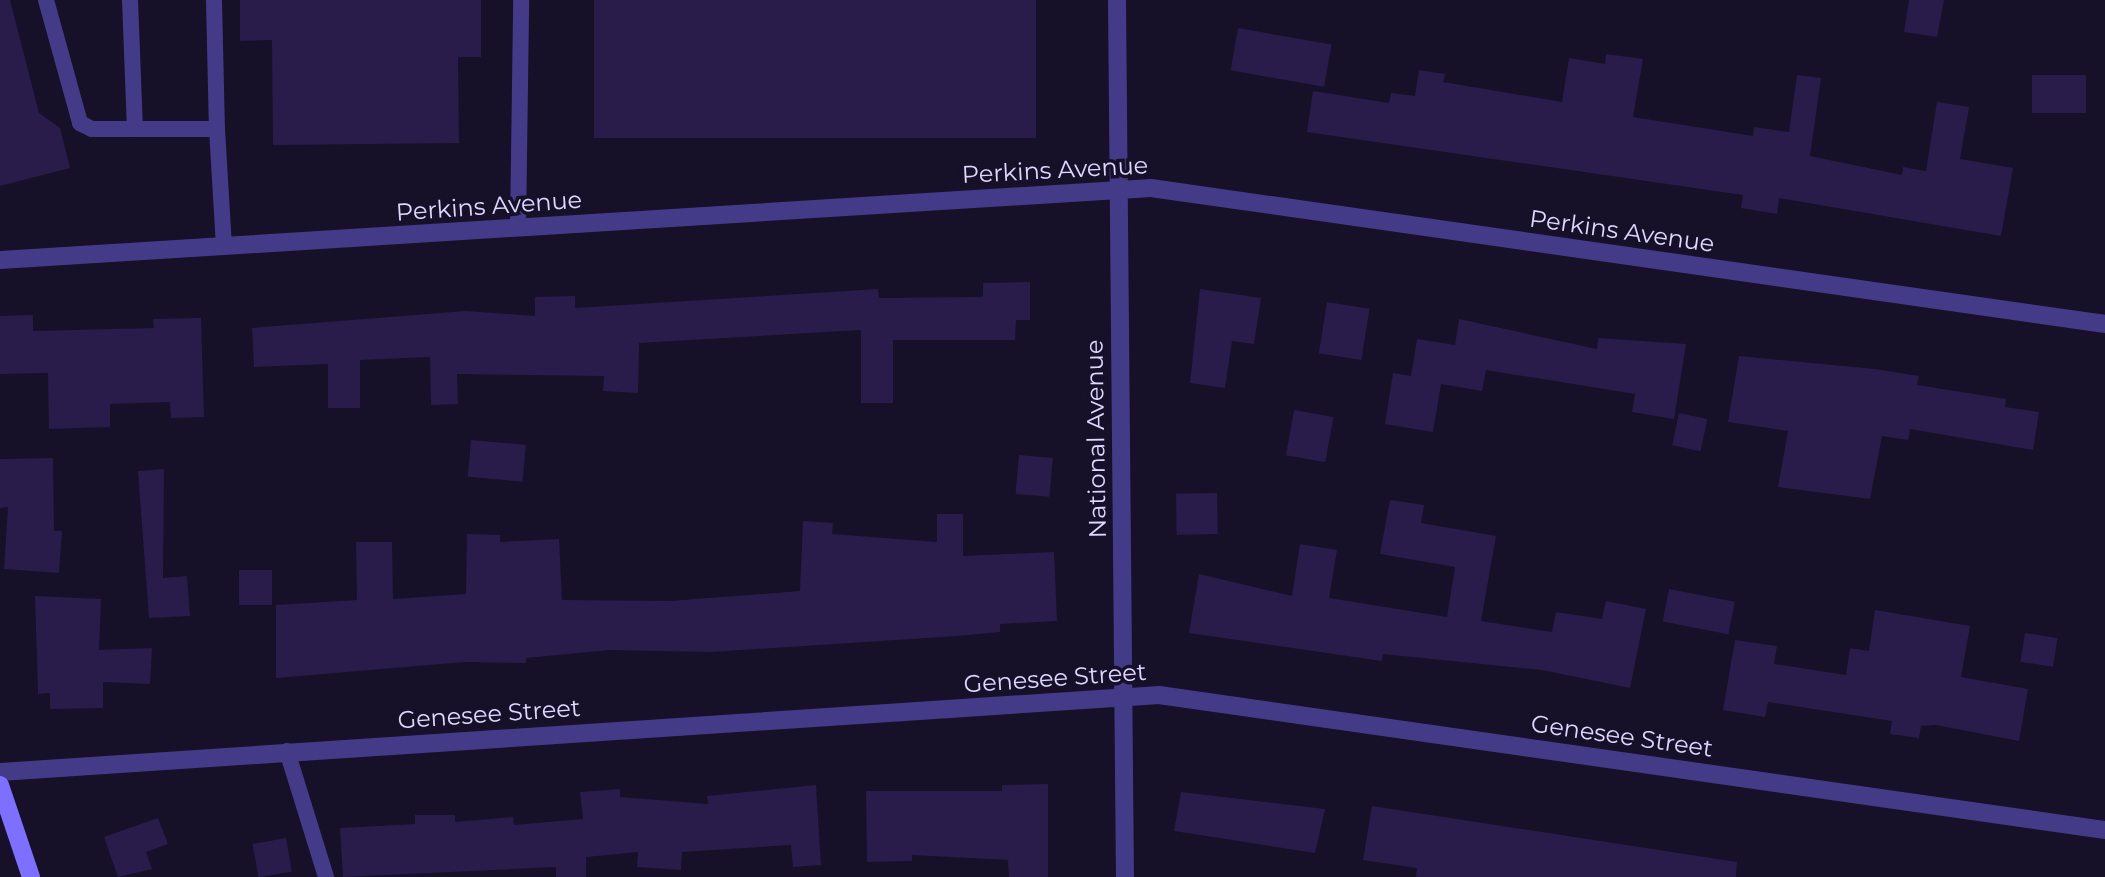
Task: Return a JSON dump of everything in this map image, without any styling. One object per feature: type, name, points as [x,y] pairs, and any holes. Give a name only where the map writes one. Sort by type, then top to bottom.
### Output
[{"type":"main road","points":[[0,785],[31,877]]},
{"type":"street","name":"National Avenue","points":[[1117,0],[1125,877]]},
{"type":"street","name":"Perkins Avenue","points":[[0,260],[1051,197],[1117,187],[1164,188],[2105,324]]},
{"type":"street","name":"Genesee Street","points":[[0,772],[1159,695],[2105,830]]},
{"type":"lane","points":[[46,0],[80,122],[92,129],[217,129]]},
{"type":"lane","points":[[130,0],[135,129]]},
{"type":"lane","points":[[214,0],[217,129],[224,247]]},
{"type":"lane","points":[[518,228],[521,0]]},
{"type":"lane","points":[[287,751],[326,877]]},
{"type":"building","points":[[0,0],[10,0],[39,113],[60,128],[70,168],[0,186]]},
{"type":"building","points":[[240,0],[481,0],[481,57],[458,57],[459,143],[273,145],[272,40],[240,41]]},
{"type":"building","points":[[594,0],[1036,0],[1036,138],[594,138]]},
{"type":"building","points":[[1909,0],[1944,0],[1937,37],[1904,32]]},
{"type":"building","points":[[1238,28],[1332,44],[1324,87],[1231,70]]},
{"type":"building","points":[[1606,54],[1643,59],[1633,117],[1753,136],[1754,127],[1789,132],[1797,75],[1821,78],[1810,156],[1902,175],[1903,167],[1926,171],[1937,102],[1969,107],[1960,159],[2013,168],[2001,236],[1779,198],[1777,214],[1741,208],[1743,195],[1307,132],[1313,91],[1389,103],[1391,93],[1415,96],[1419,70],[1445,74],[1443,82],[1562,102],[1569,58],[1605,64]]},
{"type":"building","points":[[2032,75],[2086,75],[2086,113],[2032,113]]},
{"type":"building","points":[[1030,282],[1030,320],[1016,320],[1015,340],[893,340],[893,403],[861,403],[861,330],[639,343],[638,393],[603,391],[604,376],[457,374],[458,404],[431,405],[430,357],[360,360],[360,408],[328,408],[328,364],[254,367],[252,328],[466,311],[535,316],[535,297],[575,296],[575,308],[878,289],[879,298],[983,297],[983,283]]},
{"type":"building","points":[[1200,289],[1261,298],[1254,344],[1232,341],[1225,388],[1190,383]]},
{"type":"building","points":[[1327,302],[1369,309],[1361,360],[1319,353]]},
{"type":"building","points":[[33,315],[33,331],[154,328],[153,319],[201,318],[204,417],[171,418],[170,402],[110,404],[110,427],[49,429],[48,373],[0,374],[0,316]]},
{"type":"building","points":[[1459,319],[1597,349],[1598,338],[1686,344],[1674,419],[1632,412],[1635,394],[1486,370],[1482,391],[1441,384],[1433,432],[1385,424],[1393,373],[1411,376],[1417,339],[1455,345]]},
{"type":"building","points":[[1739,356],[1919,376],[1917,385],[2006,399],[2005,407],[2039,412],[2033,450],[1910,429],[1908,440],[1882,436],[1870,499],[1778,487],[1788,431],[1728,422]]},
{"type":"building","points":[[1294,410],[1333,417],[1325,462],[1286,455]]},
{"type":"building","points":[[1679,413],[1707,419],[1701,451],[1672,445]]},
{"type":"building","points":[[471,440],[526,445],[523,482],[468,477]]},
{"type":"building","points":[[1019,455],[1053,458],[1049,497],[1016,494]]},
{"type":"building","points":[[53,458],[54,531],[62,531],[59,573],[4,569],[8,507],[0,508],[0,459]]},
{"type":"building","points":[[164,469],[163,578],[187,576],[190,616],[149,618],[138,471]]},
{"type":"building","points":[[1217,493],[1218,534],[1177,535],[1176,494]]},
{"type":"building","points":[[1390,500],[1424,505],[1421,523],[1496,536],[1481,621],[1552,632],[1556,612],[1602,619],[1606,601],[1646,609],[1630,688],[1542,670],[1383,654],[1382,661],[1189,633],[1199,574],[1292,596],[1300,544],[1337,550],[1329,598],[1447,617],[1455,567],[1380,554]]},
{"type":"building","points":[[937,514],[963,514],[963,556],[1054,552],[1057,621],[1000,624],[1000,632],[957,636],[710,652],[609,650],[526,658],[526,663],[464,662],[276,678],[276,605],[357,600],[356,542],[392,542],[393,599],[466,594],[467,534],[500,535],[500,542],[559,539],[562,600],[670,601],[800,591],[803,521],[833,523],[832,534],[937,542]]},
{"type":"building","points":[[239,570],[272,570],[272,605],[239,605]]},
{"type":"building","points":[[1669,589],[1735,602],[1728,634],[1663,621]]},
{"type":"building","points":[[35,596],[101,599],[99,650],[152,648],[150,684],[103,682],[103,708],[50,709],[50,693],[38,694]]},
{"type":"building","points":[[1875,610],[1970,626],[1961,677],[2028,689],[2019,741],[1936,725],[1921,726],[1919,738],[1890,734],[1892,721],[1768,702],[1765,717],[1723,710],[1735,640],[1777,646],[1774,664],[1846,675],[1850,648],[1869,651]]},
{"type":"building","points":[[2025,633],[2058,638],[2053,667],[2020,662]]},
{"type":"building","points":[[1048,784],[1048,877],[1009,877],[1008,860],[912,855],[912,861],[867,862],[866,791],[1002,791],[1002,785]]},
{"type":"building","points":[[816,785],[821,865],[793,867],[791,845],[682,852],[681,870],[637,867],[638,852],[586,857],[586,877],[556,877],[556,867],[343,877],[340,828],[415,824],[415,815],[455,815],[455,822],[513,817],[514,825],[583,819],[580,792],[620,789],[620,797],[708,804],[707,796]]},
{"type":"building","points":[[1181,792],[1325,809],[1315,853],[1174,831]]},
{"type":"building","points":[[1372,806],[1737,862],[1736,877],[1416,877],[1417,868],[1363,860]]},
{"type":"building","points":[[158,818],[168,844],[146,852],[152,869],[118,877],[104,837]]},
{"type":"building","points":[[286,838],[292,871],[258,877],[253,844]]}]
